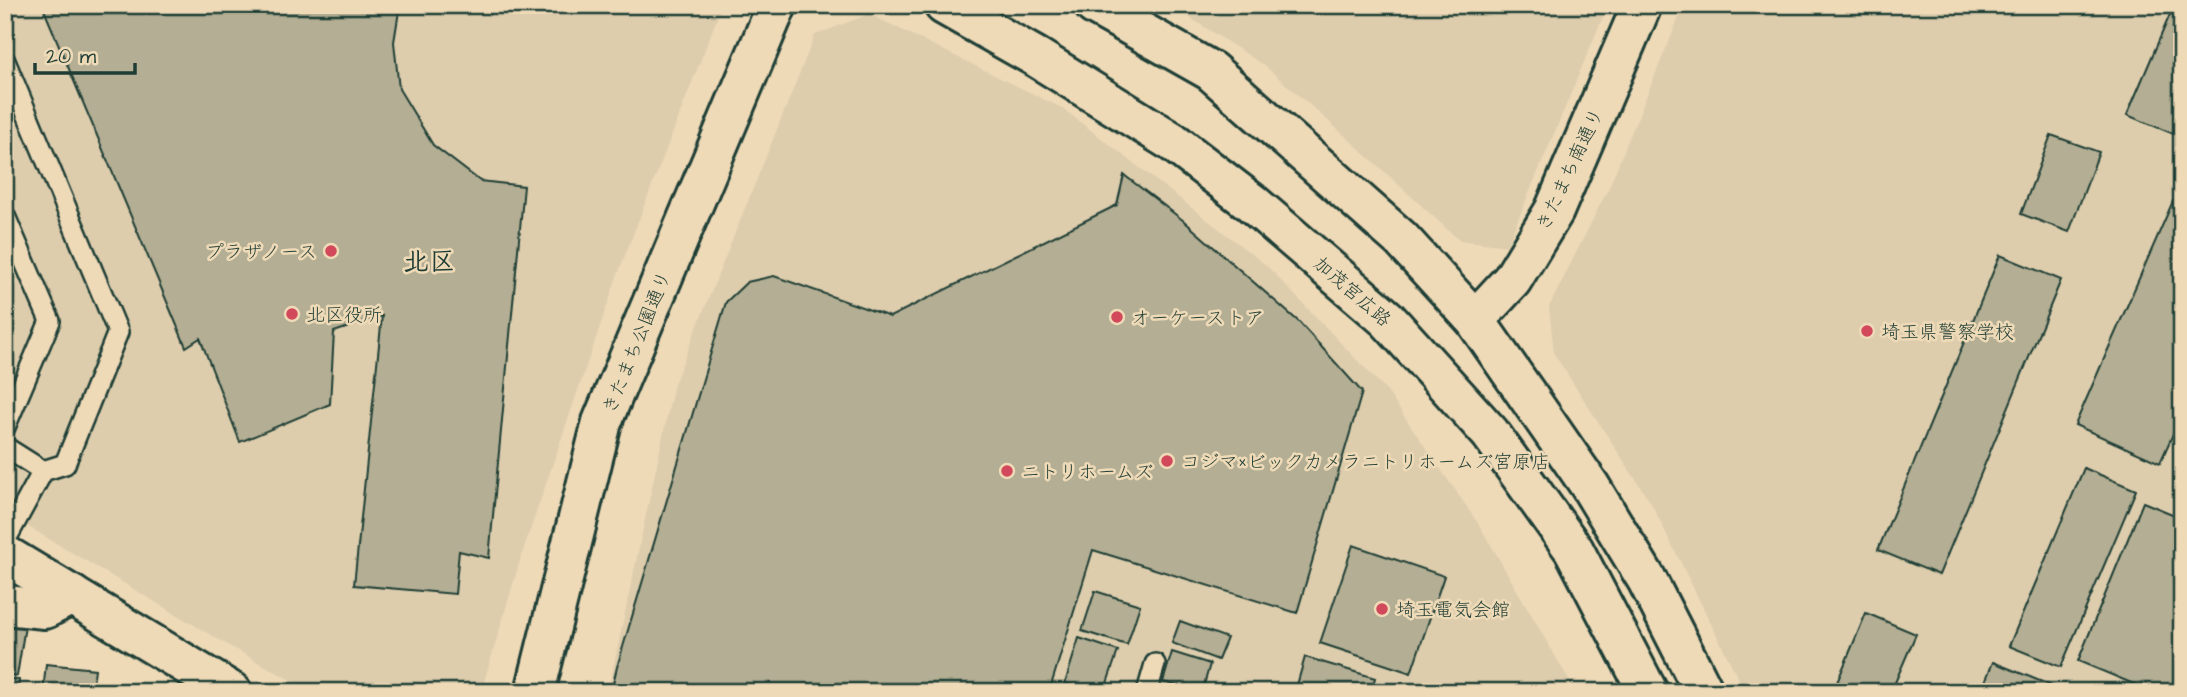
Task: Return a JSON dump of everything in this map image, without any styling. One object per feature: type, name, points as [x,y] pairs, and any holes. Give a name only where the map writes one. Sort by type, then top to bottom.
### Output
[{"type":"street","name":"きたまち公園通り","points":[[535,692],[602,422],[777,5]]},
{"type":"street","name":"加茂宮広路","points":[[944,5],[1036,57],[1173,142],[1252,203],[1387,319],[1490,433],[1574,550],[1648,692]]},
{"type":"street","points":[[1094,5],[1211,71],[1401,239],[1475,320],[1590,486],[1647,580],[1704,692]]},
{"type":"street","name":"きたまち南通り","points":[[1475,320],[1512,280],[1554,211],[1642,5]]},
{"type":"street","points":[[5,555],[232,692]]},
{"type":"street","points":[[5,605],[45,609],[72,595]]},
{"type":"lane","points":[[5,61],[118,332],[65,464],[43,471],[5,541]]},
{"type":"lane","points":[[5,216],[50,321],[5,427]]},
{"type":"lane","points":[[5,447],[43,471]]},
{"type":"lane","points":[[1147,692],[1155,664]]},
{"type":"shaded area","points":[[5,5],[720,5],[619,271],[522,554],[481,692],[312,692],[5,513]]},
{"type":"shaded area","points":[[1170,5],[1608,5],[1507,246],[1459,240],[1265,66]]},
{"type":"shaded area","name":"埼玉県警察学校","points":[[1684,5],[2182,5],[2182,692],[1745,692],[1651,503],[1554,354],[1549,307],[1608,189]]},
{"type":"shaded area","name":"ニトリホームズ","points":[[869,14],[1062,108],[1266,265],[1386,390],[1480,526],[1576,692],[608,692],[674,384],[815,35]]},
{"type":"building","name":"プラザノース","points":[[42,5],[400,5],[394,42],[399,89],[433,145],[480,181],[524,186],[489,558],[459,551],[455,594],[354,585],[382,316],[334,332],[330,404],[240,442],[200,338],[186,347]]},
{"type":"building","points":[[2174,5],[2182,5],[2182,120],[2176,135],[2127,115]]},
{"type":"building","points":[[2051,135],[2099,152],[2069,232],[2021,214]]},
{"type":"building","name":"ニトリホームズ","points":[[1124,175],[1184,221],[1299,322],[1362,392],[1297,613],[1093,550],[1049,692],[611,692],[726,302],[747,282],[774,276],[890,317],[1117,205]]},
{"type":"building","points":[[2173,201],[2182,205],[2182,414],[2160,463],[2075,425]]},
{"type":"building","points":[[2000,255],[2061,280],[1939,575],[1878,550]]},
{"type":"building","points":[[2084,468],[2136,490],[2061,667],[2009,646]]},
{"type":"building","points":[[2143,502],[2182,518],[2182,692],[2153,692],[2078,661]]},
{"type":"building","name":"埼玉電気会館","points":[[1353,545],[1444,576],[1411,673],[1320,643]]},
{"type":"building","points":[[1095,591],[1140,605],[1127,645],[1082,631]]},
{"type":"building","points":[[1866,613],[1916,634],[1891,692],[1833,692]]},
{"type":"building","points":[[1180,621],[1227,638],[1218,660],[1172,643]]},
{"type":"building","points":[[5,623],[25,626],[17,676],[5,674]]},
{"type":"building","points":[[1079,638],[1118,651],[1104,692],[1091,692],[1065,683]]},
{"type":"building","points":[[1172,652],[1210,664],[1202,692],[1163,682]]},
{"type":"building","points":[[1305,657],[1375,678],[1371,692],[1295,692]]},
{"type":"building","points":[[1993,662],[2067,692],[1981,692]]},
{"type":"building","points":[[46,664],[95,669],[92,692],[43,692]]},
{"type":"building","points":[[5,678],[19,680],[18,692],[5,692]]},
{"type":"place","name":"プラザノース","points":[[331,251]]},
{"type":"place","name":"北区役所","points":[[292,314]]},
{"type":"place","name":"オーケーストア","points":[[1117,317]]},
{"type":"place","name":"埼玉県警察学校","points":[[1867,331]]},
{"type":"place","name":"コジマ×ビックカメラニトリホームズ宮原店","points":[[1167,461]]},
{"type":"place","name":"ニトリホームズ","points":[[1007,471]]},
{"type":"place","name":"埼玉電気会館","points":[[1382,609]]},
{"type":"district","name":"北区","points":[[429,261]]}]
